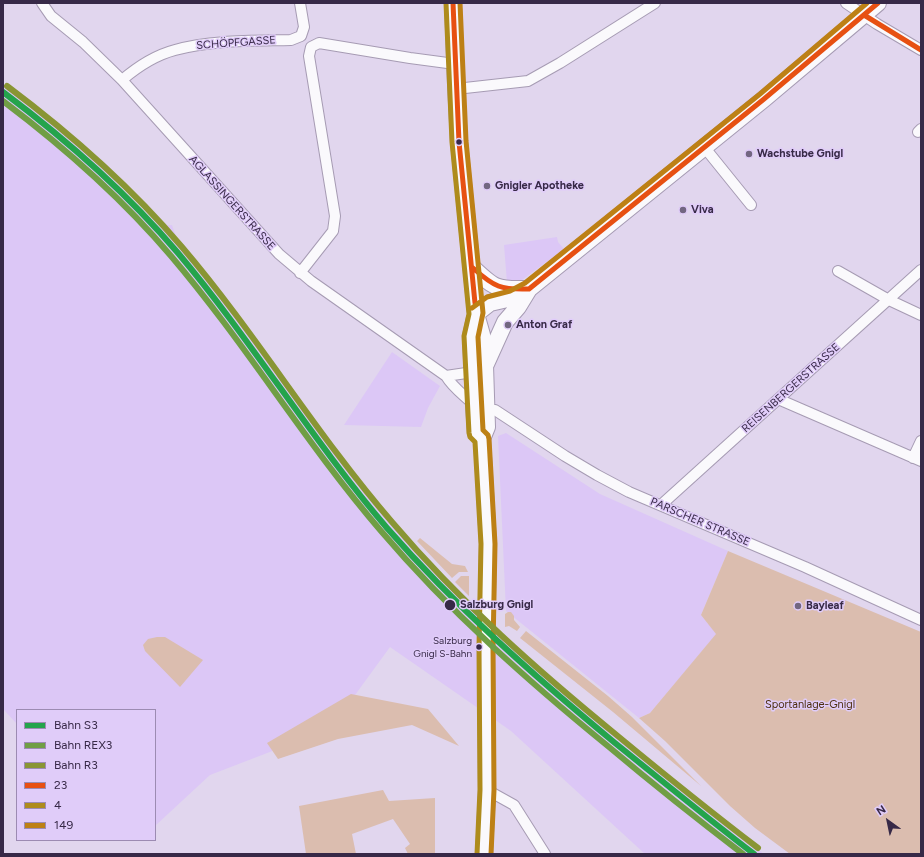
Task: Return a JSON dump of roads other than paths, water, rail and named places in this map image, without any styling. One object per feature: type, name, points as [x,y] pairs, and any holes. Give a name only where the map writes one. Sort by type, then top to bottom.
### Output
[{"type":"main road","points":[[453,3],[456,89],[476,314],[471,336],[479,369],[480,408],[487,427],[482,440],[488,544],[487,790],[484,854]]},
{"type":"main road","points":[[476,314],[490,303],[512,298],[529,289],[705,148],[878,3]]},
{"type":"main road","points":[[473,268],[493,285],[508,290],[529,289]]},
{"type":"main road","points":[[479,369],[505,322],[518,307],[529,289]]},
{"type":"main road","points":[[476,314],[489,321],[505,322]]},
{"type":"street","name":"AGLASSINGERSTRASSE","points":[[42,3],[51,16],[83,42],[122,80],[279,254],[300,273],[446,376],[452,386],[462,392],[480,408]]},
{"type":"street","name":"SCHÖPFGASSE","points":[[122,80],[151,60],[173,50],[201,44],[291,40],[301,36],[304,27],[300,3]]},
{"type":"street","points":[[456,89],[528,81],[560,63],[655,3]]},
{"type":"street","points":[[846,3],[921,50]]},
{"type":"street","points":[[300,273],[333,231],[335,216],[309,56],[311,47],[319,43],[455,64]]},
{"type":"street","points":[[705,148],[751,204]]},
{"type":"street","name":"REISENBERGERSTRASSE","points":[[661,506],[921,270]]},
{"type":"street","points":[[838,271],[889,300],[921,315]]},
{"type":"street","points":[[446,376],[479,369]]},
{"type":"street","points":[[778,399],[917,460],[921,441]]},
{"type":"street","name":"PARSCHER STRASSE","points":[[480,408],[495,410],[597,475],[629,492],[798,564],[921,620]]},
{"type":"street","points":[[487,790],[514,805],[545,854]]},
{"type":"rail line","name":"R3","points":[[7,86],[77,142],[121,182],[182,247],[236,315],[364,489],[418,552],[472,608],[559,687],[758,848]]},
{"type":"rail line","name":"S3","points":[[3,92],[73,148],[117,188],[178,253],[205,286],[307,426],[360,495],[387,528],[440,586],[496,640],[555,692],[615,743],[754,854]]},
{"type":"rail line","name":"REX3","points":[[3,101],[70,155],[112,193],[152,234],[225,324],[327,464],[381,531],[434,590],[490,645],[549,697],[692,815],[743,854]]},
{"type":"place","name":"Wachstube Gnigl","points":[[749,154]]},
{"type":"place","name":"Gnigler Apotheke","points":[[487,186]]},
{"type":"place","name":"Viva","points":[[683,210]]},
{"type":"place","name":"Anton Graf","points":[[508,325]]},
{"type":"place","name":"Salzburg Gnigl","points":[[450,605]]},
{"type":"place","name":"Bayleaf","points":[[798,606]]},
{"type":"place","name":"Salzburg Gnigl S-Bahn","points":[[479,647]]},
{"type":"park label","name":"Sportanlage-Gnigl","points":[[810,705]]}]
